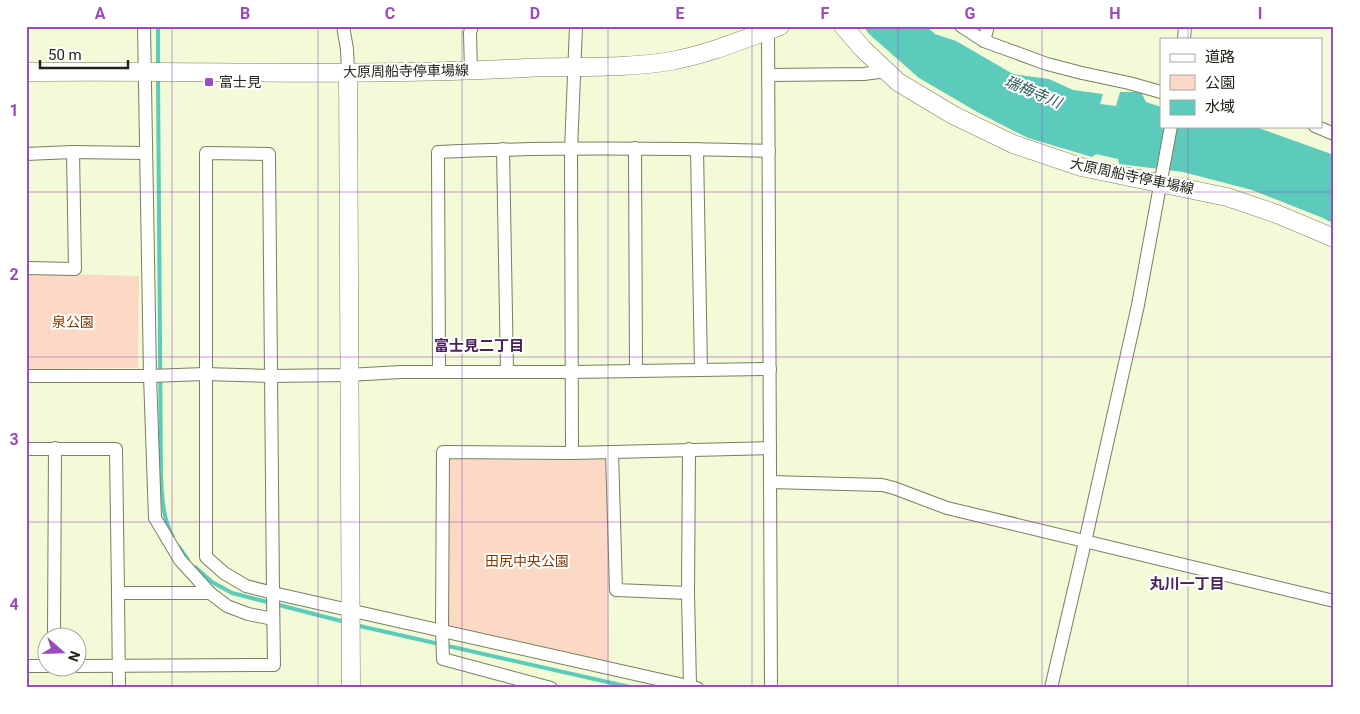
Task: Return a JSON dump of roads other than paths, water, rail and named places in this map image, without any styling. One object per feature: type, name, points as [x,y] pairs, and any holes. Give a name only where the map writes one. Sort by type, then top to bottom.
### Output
[{"type":"main road","name":"大原周船寺停車場線","points":[[843,26],[863,49],[898,82],[953,115],[1013,144],[1081,167],[1227,197],[1277,214],[1334,238]]},
{"type":"main road","name":"大原周船寺停車場線","points":[[26,72],[471,71],[573,66],[637,66],[702,54],[774,28]]},
{"type":"main road","points":[[348,72],[351,688]]},
{"type":"street","points":[[144,26],[145,153],[153,376],[155,518],[180,560],[210,592],[227,606],[248,614],[273,619]]},
{"type":"street","points":[[343,26],[348,49],[348,72]]},
{"type":"street","points":[[471,71],[470,33],[472,26]]},
{"type":"street","points":[[572,454],[571,150],[576,26]]},
{"type":"street","points":[[961,26],[984,41],[1047,64],[1129,82],[1160,92]]},
{"type":"street","points":[[984,41],[988,26]]},
{"type":"street","points":[[771,688],[769,75],[774,28]]},
{"type":"street","points":[[769,75],[864,74],[886,71]]},
{"type":"street","points":[[1050,688],[1085,542],[1138,304],[1171,128]]},
{"type":"street","points":[[1320,128],[1334,134]]},
{"type":"street","points":[[439,372],[438,152],[503,149],[571,150],[635,148],[769,151]]},
{"type":"street","points":[[635,148],[636,371]]},
{"type":"street","points":[[503,149],[507,371]]},
{"type":"street","points":[[697,149],[701,369]]},
{"type":"street","points":[[26,154],[73,152],[145,153]]},
{"type":"street","points":[[26,268],[75,269],[73,152]]},
{"type":"street","points":[[88,666],[274,665],[272,593],[269,154],[206,154],[206,557],[224,573],[246,586],[272,593],[693,687],[688,593],[689,449]]},
{"type":"street","points":[[26,376],[205,374],[271,376],[401,372],[770,369]]},
{"type":"street","points":[[54,626],[55,448]]},
{"type":"street","points":[[551,688],[443,659],[443,452],[572,454],[770,448]]},
{"type":"street","points":[[26,449],[116,449],[119,688]]},
{"type":"street","points":[[612,452],[616,590],[688,593]]},
{"type":"street","points":[[770,482],[882,485],[947,508],[1334,601]]},
{"type":"street","points":[[118,593],[210,592]]},
{"type":"water","name":"瑞梅寺川","points":[[863,26],[926,26],[935,34],[956,41],[1013,74],[1049,79],[1073,90],[1103,94],[1100,104],[1116,106],[1120,92],[1141,92],[1146,102],[1160,107],[1160,128],[1259,128],[1334,155],[1334,224],[1252,190],[1183,172],[1119,164],[1118,159],[1096,154],[1092,157],[1028,138],[979,113],[919,78],[869,34]]},
{"type":"waterway","points":[[158,26],[158,66]]},
{"type":"waterway","points":[[158,76],[161,477],[165,516],[173,537]]},
{"type":"waterway","points":[[179,547],[188,560]]},
{"type":"waterway","points":[[195,567],[212,582],[232,593],[345,622]]},
{"type":"waterway","points":[[355,625],[634,688]]},
{"type":"place","name":"富士見","points":[[209,82]]},
{"type":"district","name":"富士見二丁目","points":[[479,346]]},
{"type":"district","name":"丸川一丁目","points":[[1187,584]]},
{"type":"park label","name":"泉公園","points":[[73,322]]},
{"type":"park label","name":"田尻中央公園","points":[[527,561]]}]
